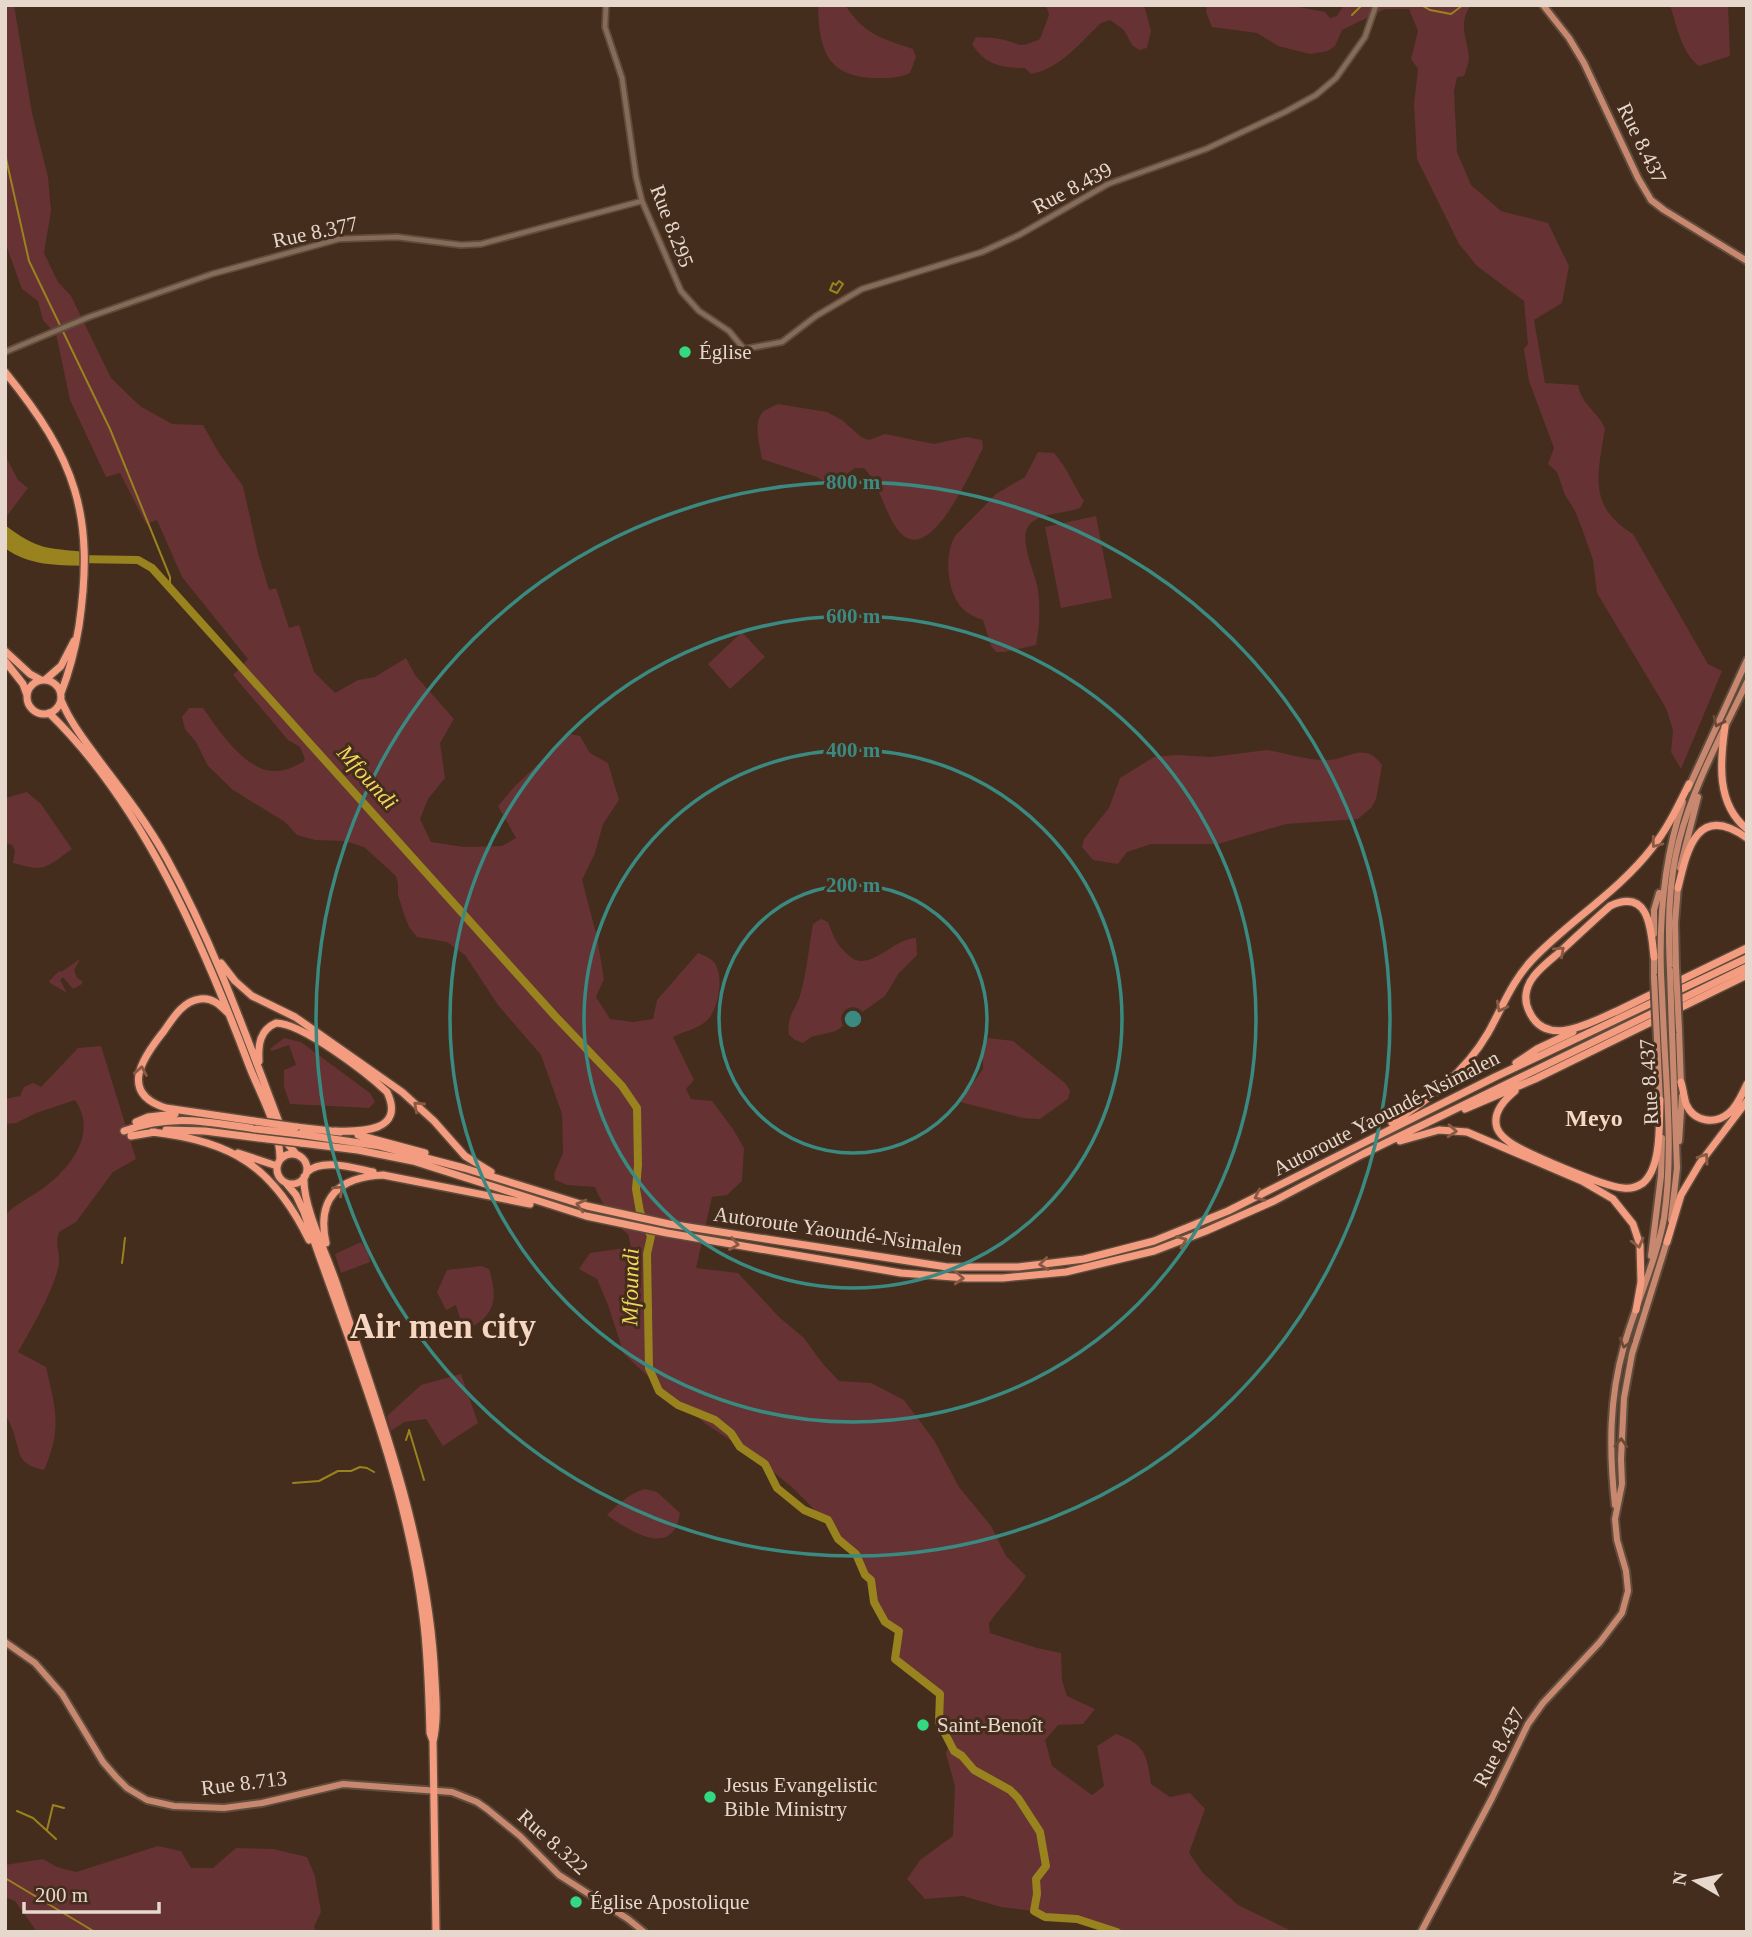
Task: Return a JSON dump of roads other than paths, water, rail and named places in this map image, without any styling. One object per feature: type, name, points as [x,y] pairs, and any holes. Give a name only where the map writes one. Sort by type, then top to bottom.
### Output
[{"type":"highway","points":[[5,372],[38,414],[60,451],[80,506],[86,552],[74,656],[57,709],[43,714],[33,709],[23,684],[5,662]]},
{"type":"highway","points":[[27,695],[32,686],[61,666],[78,627]]},
{"type":"highway","points":[[5,651],[30,674],[55,684],[68,717],[165,856],[214,954],[287,1143],[304,1159],[304,1188],[375,1414],[408,1533],[423,1615],[435,1789],[436,1932]]},
{"type":"highway","points":[[48,713],[74,739],[96,767],[161,868],[192,925],[230,1014],[276,1136],[278,1176],[300,1203],[331,1278]]},
{"type":"highway","points":[[1726,727],[1721,761],[1722,783],[1729,804],[1747,829]]},
{"type":"highway","points":[[1370,1138],[1433,1096],[1462,1069],[1477,1051],[1511,989],[1531,961],[1651,850],[1672,820],[1689,784]]},
{"type":"highway","points":[[1678,888],[1689,845],[1703,830],[1714,826],[1724,827],[1747,838]]},
{"type":"highway","points":[[1619,1010],[1571,1029],[1556,1032],[1534,1020],[1526,1001],[1527,989],[1534,975],[1610,906],[1619,902],[1636,904],[1644,910],[1650,922],[1654,957]]},
{"type":"highway","points":[[1495,1077],[1537,1049],[1747,948]]},
{"type":"highway","points":[[214,954],[235,981],[252,996],[295,1017],[402,1092],[434,1121],[465,1156],[486,1170],[537,1191]]},
{"type":"highway","name":"Autoroute Yaoundé-Nsimalen","points":[[128,1133],[186,1129],[259,1138],[299,1135],[380,1146],[625,1215],[669,1224],[947,1267],[1018,1267],[1118,1251],[1190,1227],[1270,1192],[1370,1138],[1747,958]]},
{"type":"highway","name":"Autoroute Yaoundé-Nsimalen","points":[[128,1133],[149,1122],[176,1119],[255,1125],[413,1161],[586,1216],[667,1233],[933,1276],[1034,1276],[1096,1266],[1178,1242],[1275,1201],[1363,1154],[1747,967]]},
{"type":"highway","points":[[1438,1118],[1487,1101],[1535,1079],[1747,975]]},
{"type":"highway","points":[[1716,992],[1747,982]]},
{"type":"highway","points":[[230,1014],[209,999],[187,1003],[144,1056],[139,1073],[139,1086],[144,1097],[155,1105],[255,1125]]},
{"type":"highway","points":[[260,1072],[260,1039],[270,1026],[284,1023],[306,1032],[387,1092],[390,1099],[389,1115],[378,1128],[362,1132],[335,1131],[299,1135]]},
{"type":"highway","points":[[1535,1079],[1514,1091],[1502,1104],[1496,1119],[1497,1129],[1502,1136],[1519,1147],[1619,1188],[1643,1183],[1653,1168],[1660,1100]]},
{"type":"highway","points":[[1681,1082],[1690,1111],[1706,1121],[1717,1120],[1729,1113],[1747,1084]]},
{"type":"highway","points":[[1667,1242],[1681,1195],[1700,1163],[1747,1101]]},
{"type":"highway","points":[[128,1133],[148,1117],[168,1114],[219,1116]]},
{"type":"highway","points":[[1363,1154],[1420,1134],[1454,1130],[1482,1137],[1600,1191],[1622,1208],[1633,1224],[1640,1245],[1642,1282],[1636,1310]]},
{"type":"highway","points":[[335,1131],[398,1144],[444,1162]]},
{"type":"highway","points":[[152,1132],[187,1137],[230,1151],[279,1162]]},
{"type":"highway","points":[[230,1151],[262,1174],[283,1194],[331,1278]]},
{"type":"highway","points":[[279,1162],[288,1153],[296,1154]]},
{"type":"highway","points":[[286,1183],[296,1183],[317,1166],[331,1165],[586,1216]]},
{"type":"highway","points":[[331,1278],[323,1230],[329,1199],[348,1182],[359,1177],[383,1175]]},
{"type":"main road","name":"Rue 8.437","points":[[1543,5],[1569,38],[1584,63],[1651,200],[1664,211],[1747,261]]},
{"type":"main road","name":"Rue 8.437","points":[[1421,1932],[1528,1724],[1543,1703],[1600,1642],[1622,1614],[1628,1591],[1626,1571],[1617,1539],[1611,1459],[1611,1413],[1624,1347],[1658,1242],[1667,1192],[1669,1132],[1658,976],[1665,867],[1689,784],[1747,660]]},
{"type":"main road","name":"Rue 8.437","points":[[1616,1510],[1622,1483],[1621,1440],[1628,1374],[1667,1242],[1676,1191],[1675,1032],[1668,920],[1673,871],[1688,813],[1747,682]]},
{"type":"main road","points":[[1673,969],[1681,862],[1703,775]]},
{"type":"main road","points":[[1658,976],[1654,957],[1654,910],[1665,867]]},
{"type":"main road","points":[[1675,1032],[1682,1110],[1677,1168]]},
{"type":"main road","points":[[1648,1277],[1661,1176],[1661,1037]]},
{"type":"main road","name":"Rue 8.713","points":[[5,1642],[35,1663],[62,1694],[103,1762],[127,1788],[147,1800],[174,1806],[224,1808],[266,1802],[343,1784],[435,1789]]},
{"type":"main road","name":"Rue 8.322","points":[[435,1789],[461,1794],[477,1802],[508,1825],[567,1881],[644,1932]]},
{"type":"street","name":"Rue 8.295","points":[[606,5],[605,27],[622,78],[642,201],[681,291],[699,311],[729,331],[744,349]]},
{"type":"street","name":"Rue 8.439","points":[[744,349],[782,342],[816,316],[862,289],[982,252],[1019,235],[1108,184],[1206,149],[1285,112],[1316,95],[1336,78],[1365,37],[1376,5]]},
{"type":"street","name":"Rue 8.377","points":[[5,352],[64,327],[212,274],[339,239],[397,237],[461,245],[481,244],[642,201]]},
{"type":"waterway","points":[[1352,15],[1362,5]]},
{"type":"waterway","points":[[1421,5],[1430,10],[1451,14],[1463,5]]},
{"type":"waterway","points":[[5,154],[29,261],[110,429],[170,577],[170,588]]},
{"type":"waterway","points":[[839,281],[843,284],[837,293],[830,290],[833,283],[836,285],[839,281]]},
{"type":"waterway","name":"Mfoundi","points":[[77,559],[138,560],[152,568],[555,1016],[622,1086],[637,1108],[636,1189],[640,1212],[651,1236],[647,1254],[649,1368],[659,1391],[678,1405],[715,1420],[731,1433],[740,1447],[765,1464],[777,1488],[804,1510],[828,1520],[838,1539],[856,1554],[865,1575],[871,1580],[874,1602],[885,1622],[899,1631],[895,1659],[940,1694],[939,1722],[954,1751],[974,1770],[1010,1790],[1040,1832],[1046,1866],[1036,1879],[1034,1911],[1045,1917],[1077,1919],[1117,1932]]},
{"type":"waterway","points":[[124,1246],[125,1238]]},
{"type":"waterway","points":[[122,1263],[124,1247]]},
{"type":"waterway","points":[[409,1430],[424,1480]]},
{"type":"waterway","points":[[406,1440],[409,1431]]},
{"type":"waterway","points":[[293,1483],[319,1481],[338,1471],[351,1471],[360,1467],[374,1472]]},
{"type":"waterway","points":[[47,1830],[53,1805],[64,1808]]},
{"type":"waterway","points":[[17,1811],[33,1818],[56,1839]]},
{"type":"waterway","points":[[5,1878],[95,1932]]},
{"type":"place","name":"Église","points":[[685,352]]},
{"type":"place","name":"Saint-Benoît","points":[[923,1725]]},
{"type":"place","name":"Jesus Evangelistic Bible Ministry","points":[[710,1797]]},
{"type":"place","name":"Église Apostolique","points":[[576,1902]]},
{"type":"district","name":"Meyo","points":[[1594,1118]]},
{"type":"district","name":"Air men city","points":[[443,1326]]}]
